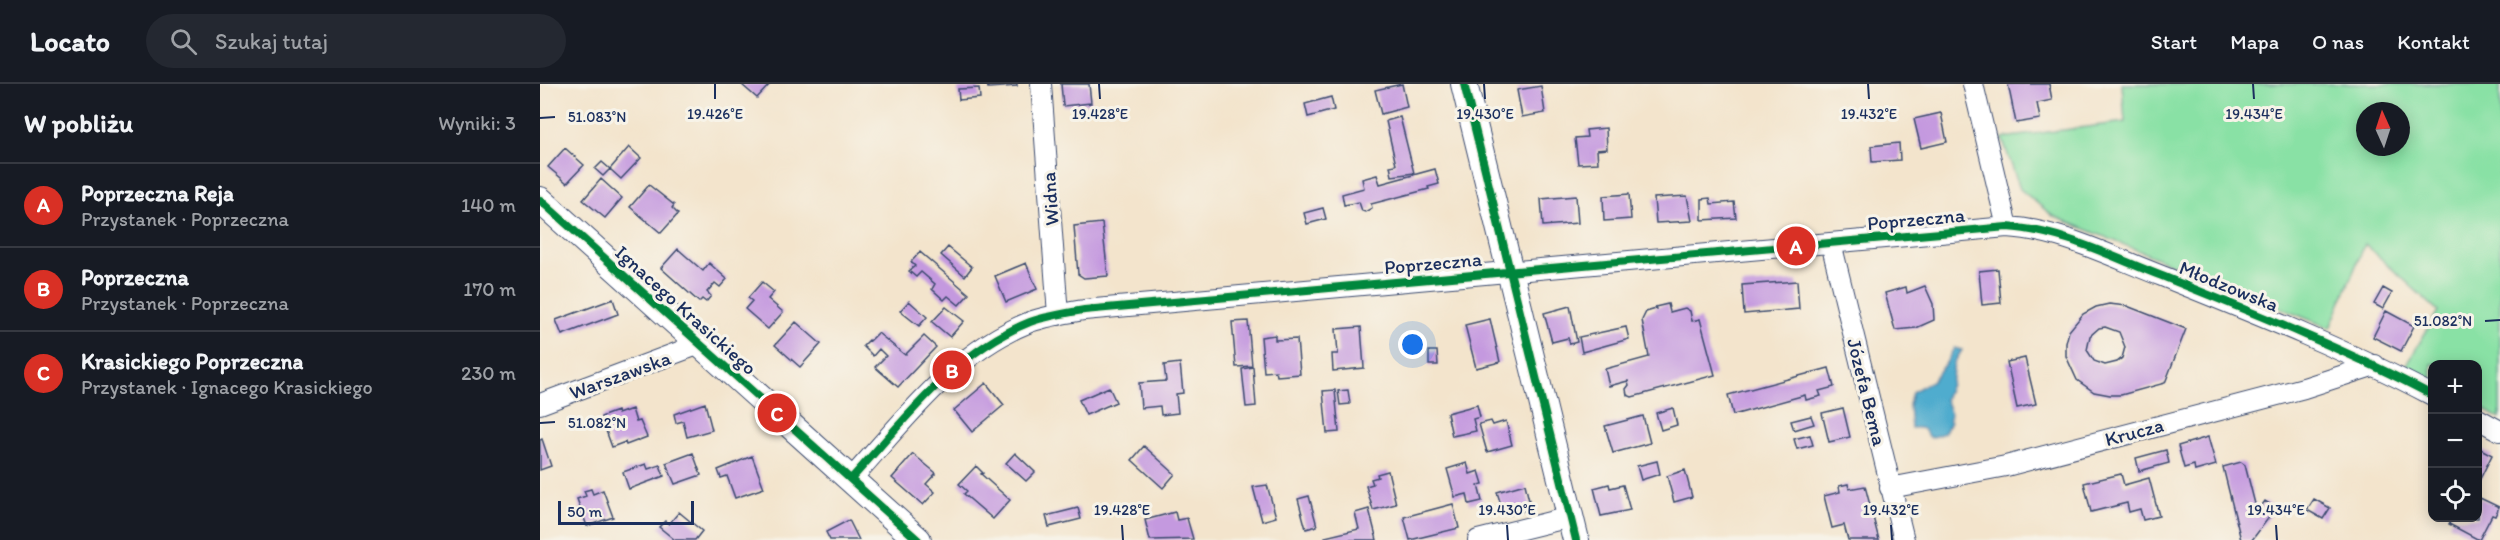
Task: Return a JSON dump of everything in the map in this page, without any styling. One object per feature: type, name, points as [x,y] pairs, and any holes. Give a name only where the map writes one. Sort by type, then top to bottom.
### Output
[{"type":"street","name":"Widna","points":[[1041,84],[1058,315]]},
{"type":"street","points":[[1464,84],[1573,529],[1478,540]]},
{"type":"street","points":[[1973,84],[2007,227]]},
{"type":"street","name":"Ignacego Krasickiego","points":[[540,200],[918,540]]},
{"type":"street","name":"Poprzeczna","points":[[851,479],[952,370],[983,346],[1013,330],[1033,321],[1058,315],[1084,310],[2007,227]]},
{"type":"street","name":"Młodzowska","points":[[2007,227],[2027,228],[2072,241],[2277,322],[2375,365],[2428,392]]},
{"type":"street","name":"Józefa Bema","points":[[1831,243],[1904,540]]},
{"type":"street","name":"Warszawska","points":[[540,404],[700,344]]},
{"type":"street","name":"Krucza","points":[[1890,488],[2006,466],[2304,388],[2375,365]]},
{"type":"street","points":[[2482,421],[2500,431]]},
{"type":"green space","points":[[2122,84],[2500,84],[2500,419],[2482,408],[2482,360],[2428,360],[2428,379],[2406,366],[2438,311],[2365,244],[2330,328],[2053,216],[2020,189],[2002,138],[2125,122]]},
{"type":"water","points":[[1954,348],[1962,350],[1954,363],[1951,384],[1945,399],[1951,414],[1949,420],[1951,422],[1944,433],[1931,438],[1922,429],[1911,428],[1909,405],[1912,392],[1932,381]]},
{"type":"building","points":[[741,84],[770,84],[757,98]]},
{"type":"building","points":[[987,84],[1017,84],[1017,86],[988,88]]},
{"type":"building","points":[[1061,84],[1089,84],[1091,103],[1063,106]]},
{"type":"building","points":[[1402,84],[1407,107],[1381,114],[1375,90]]},
{"type":"building","points":[[2008,84],[2049,84],[2052,100],[2037,103],[2040,119],[2016,123]]},
{"type":"building","points":[[1541,86],[1545,113],[1522,117],[1517,90]]},
{"type":"building","points":[[979,88],[980,98],[959,100],[958,89]]},
{"type":"building","points":[[1331,97],[1334,110],[1308,117],[1305,104]]},
{"type":"building","points":[[1941,113],[1947,142],[1921,148],[1914,119]]},
{"type":"building","points":[[1400,117],[1414,173],[1392,176],[1390,166],[1396,165],[1386,121]]},
{"type":"building","points":[[1606,128],[1607,149],[1597,150],[1598,163],[1578,164],[1575,138],[1587,137],[1586,130]]},
{"type":"building","points":[[1899,143],[1900,160],[1872,162],[1871,146]]},
{"type":"building","points":[[629,147],[641,158],[621,179],[610,169]]},
{"type":"building","points":[[565,148],[584,165],[567,183],[548,167]]},
{"type":"building","points":[[602,162],[610,169],[603,176],[595,169]]},
{"type":"building","points":[[1435,169],[1439,184],[1428,187],[1429,189],[1371,204],[1372,208],[1365,212],[1362,211],[1359,202],[1344,205],[1342,194],[1364,188],[1362,179],[1377,175],[1380,184]]},
{"type":"building","points":[[601,179],[622,198],[605,218],[583,200]]},
{"type":"building","points":[[649,185],[674,205],[672,208],[678,214],[661,233],[630,207]]},
{"type":"building","points":[[1629,194],[1631,219],[1604,221],[1603,196]]},
{"type":"building","points":[[1576,196],[1578,223],[1543,226],[1541,199]]},
{"type":"building","points":[[1687,196],[1692,221],[1656,223],[1654,198]]},
{"type":"building","points":[[1710,198],[1711,204],[1734,202],[1736,218],[1702,220],[1702,199]]},
{"type":"building","points":[[1323,208],[1326,219],[1307,224],[1304,213]]},
{"type":"building","points":[[1102,223],[1108,276],[1084,278],[1078,274],[1074,226]]},
{"type":"building","points":[[948,247],[972,267],[965,276],[941,255]]},
{"type":"building","points":[[678,249],[703,271],[709,263],[727,279],[720,287],[715,283],[707,292],[711,296],[706,302],[702,299],[699,302],[661,268]]},
{"type":"building","points":[[920,252],[969,294],[959,305],[948,296],[944,300],[932,289],[935,284],[921,272],[916,277],[909,271],[915,266],[911,262]]},
{"type":"building","points":[[1026,263],[1037,289],[1006,302],[995,276]]},
{"type":"building","points":[[1998,269],[2001,303],[1982,305],[1979,271]]},
{"type":"building","points":[[1797,281],[1799,309],[1744,314],[1742,285]]},
{"type":"building","points":[[762,282],[774,292],[768,299],[783,312],[768,329],[745,309],[752,301],[748,298]]},
{"type":"building","points":[[1925,286],[1933,304],[1934,320],[1916,328],[1895,330],[1885,293],[1906,287],[1907,293]]},
{"type":"building","points":[[2383,288],[2392,293],[2383,309],[2374,304]]},
{"type":"building","points":[[613,299],[618,314],[562,335],[556,320]]},
{"type":"building","points":[[909,301],[927,317],[919,326],[900,311]]},
{"type":"building","points":[[1668,304],[1670,312],[1685,308],[1690,311],[1692,321],[1700,319],[1715,375],[1632,397],[1627,395],[1628,381],[1609,386],[1605,369],[1649,357],[1642,320],[1646,312]]},
{"type":"building","points":[[2109,304],[2127,306],[2186,329],[2165,383],[2121,395],[2110,395],[2094,392],[2077,380],[2066,356],[2069,331],[2083,314],[2096,307]],"holes":[[[2105,327],[2119,332],[2125,347],[2122,358],[2105,365],[2094,361],[2087,350],[2090,336],[2099,328]]]},
{"type":"building","points":[[1570,306],[1577,342],[1570,344],[1568,338],[1552,342],[1544,313]]},
{"type":"building","points":[[946,307],[964,321],[950,337],[932,322]]},
{"type":"building","points":[[2386,311],[2414,326],[2401,351],[2373,337]]},
{"type":"building","points":[[1490,319],[1500,362],[1476,368],[1465,325]]},
{"type":"building","points":[[1248,321],[1252,366],[1236,367],[1232,322]]},
{"type":"building","points":[[796,322],[821,344],[800,367],[775,345]]},
{"type":"building","points":[[1361,327],[1364,368],[1333,371],[1332,354],[1338,354],[1336,329]]},
{"type":"building","points":[[1626,327],[1629,339],[1582,352],[1579,337]]},
{"type":"building","points":[[878,333],[905,355],[924,336],[936,347],[898,387],[875,367],[886,356],[879,349],[873,356],[863,346]]},
{"type":"building","points":[[1275,335],[1275,340],[1297,339],[1300,374],[1277,376],[1276,371],[1264,372],[1261,337]]},
{"type":"building","points":[[1429,351],[1437,351],[1438,365],[1429,365]]},
{"type":"building","points":[[2025,358],[2036,404],[2017,408],[2007,362]]},
{"type":"building","points":[[1180,363],[1183,393],[1176,394],[1178,413],[1161,415],[1160,406],[1141,408],[1139,383],[1166,381],[1164,365]]},
{"type":"building","points":[[1253,367],[1256,406],[1246,407],[1242,369]]},
{"type":"building","points":[[1829,368],[1834,387],[1819,391],[1821,396],[1806,400],[1805,395],[1733,415],[1728,395]]},
{"type":"building","points":[[986,383],[1004,405],[972,432],[954,410]]},
{"type":"building","points":[[1109,387],[1116,402],[1086,415],[1079,400]]},
{"type":"building","points":[[1335,390],[1339,432],[1327,433],[1323,391]]},
{"type":"building","points":[[1348,390],[1350,404],[1340,405],[1338,391]]},
{"type":"building","points":[[705,403],[712,430],[687,437],[683,421],[676,423],[674,414]]},
{"type":"building","points":[[1477,405],[1480,417],[1473,419],[1476,431],[1452,436],[1447,413]]},
{"type":"building","points":[[1673,408],[1677,425],[1661,430],[1656,413]]},
{"type":"building","points":[[1843,408],[1850,437],[1829,442],[1822,413]]},
{"type":"building","points":[[632,409],[636,422],[640,421],[647,437],[626,445],[625,442],[612,447],[601,417],[617,411],[618,414]]},
{"type":"building","points":[[1643,416],[1650,443],[1613,453],[1605,426]]},
{"type":"building","points":[[1811,416],[1814,424],[1794,430],[1791,421]]},
{"type":"building","points":[[1491,421],[1493,425],[1506,421],[1512,445],[1487,452],[1479,424]]},
{"type":"building","points":[[1810,435],[1813,445],[1797,449],[1794,439]]},
{"type":"building","points":[[2208,437],[2216,465],[2195,471],[2194,465],[2184,468],[2178,446]]},
{"type":"building","points":[[542,439],[551,466],[540,470],[540,440]]},
{"type":"building","points":[[1144,446],[1175,474],[1163,488],[1132,460]]},
{"type":"building","points":[[2166,450],[2169,463],[2139,471],[2136,458]]},
{"type":"building","points":[[2482,450],[2492,455],[2482,475]]},
{"type":"building","points":[[693,453],[701,475],[675,484],[666,463]]},
{"type":"building","points":[[1015,453],[1035,472],[1026,481],[1006,463]]},
{"type":"building","points":[[913,454],[936,473],[926,484],[935,492],[923,505],[892,478]]},
{"type":"building","points":[[752,456],[764,488],[735,498],[727,476],[721,478],[718,470]]},
{"type":"building","points":[[1657,461],[1660,474],[1641,480],[1637,466]]},
{"type":"building","points":[[2241,462],[2245,465],[2257,512],[2265,501],[2276,508],[2252,540],[2241,540],[2223,467]]},
{"type":"building","points":[[1467,463],[1470,474],[1479,471],[1483,484],[1478,485],[1482,501],[1469,504],[1467,494],[1455,497],[1447,469]]},
{"type":"building","points":[[646,464],[648,469],[660,465],[664,476],[629,489],[623,472]]},
{"type":"building","points":[[976,466],[983,473],[981,474],[1010,500],[993,519],[964,494],[967,491],[959,484]]},
{"type":"building","points":[[1685,470],[1692,497],[1674,502],[1667,476]]},
{"type":"building","points":[[1388,471],[1396,504],[1373,510],[1366,486],[1373,484],[1371,479],[1378,477],[1377,474]]},
{"type":"building","points":[[2121,474],[2124,485],[2149,478],[2159,516],[2143,520],[2140,509],[2129,512],[2127,503],[2091,512],[2084,483]]},
{"type":"building","points":[[1525,484],[1531,509],[1509,515],[1506,504],[1501,505],[1497,492]]},
{"type":"building","points":[[1609,484],[1610,488],[1623,485],[1630,510],[1601,516],[1594,488]]},
{"type":"building","points":[[1848,484],[1849,489],[1865,486],[1879,540],[1848,540],[1844,525],[1832,528],[1824,496],[1840,492],[1839,486]]},
{"type":"building","points":[[1267,485],[1276,517],[1262,521],[1253,487]]},
{"type":"building","points":[[591,489],[593,494],[603,490],[613,517],[587,526],[577,499],[586,496],[584,491]]},
{"type":"building","points":[[1309,496],[1317,526],[1306,529],[1298,499]]},
{"type":"building","points":[[2314,499],[2330,508],[2323,519],[2307,510]]},
{"type":"building","points":[[2482,499],[2499,507],[2495,516],[2492,515],[2479,540],[2449,524],[2450,522],[2482,522]]},
{"type":"building","points":[[1453,504],[1459,528],[1410,540],[1404,517]]},
{"type":"building","points":[[1078,508],[1081,519],[1049,527],[1046,516]]},
{"type":"building","points":[[1369,509],[1377,540],[1325,540],[1325,537],[1359,529],[1355,513]]},
{"type":"building","points":[[679,512],[702,531],[695,540],[675,540],[659,527],[665,521],[669,524]]},
{"type":"building","points":[[1175,512],[1177,520],[1187,518],[1193,539],[1150,540],[1145,520]]},
{"type":"building","points":[[849,520],[859,540],[830,540],[826,532]]},
{"type":"cycle path","points":[[1464,84],[1576,540]]},
{"type":"cycle path","points":[[540,200],[918,540]]},
{"type":"cycle path","points":[[851,479],[932,390],[977,351],[1030,322],[1050,316],[1084,310],[2007,227],[2047,233],[2105,253],[2299,332],[2428,393]]},
{"type":"place","name":"Poprzeczna Reja","points":[[1796,246]]},
{"type":"place","name":"Poprzeczna","points":[[952,370]]},
{"type":"place","name":"Krasickiego Poprzeczna","points":[[777,413]]}]
